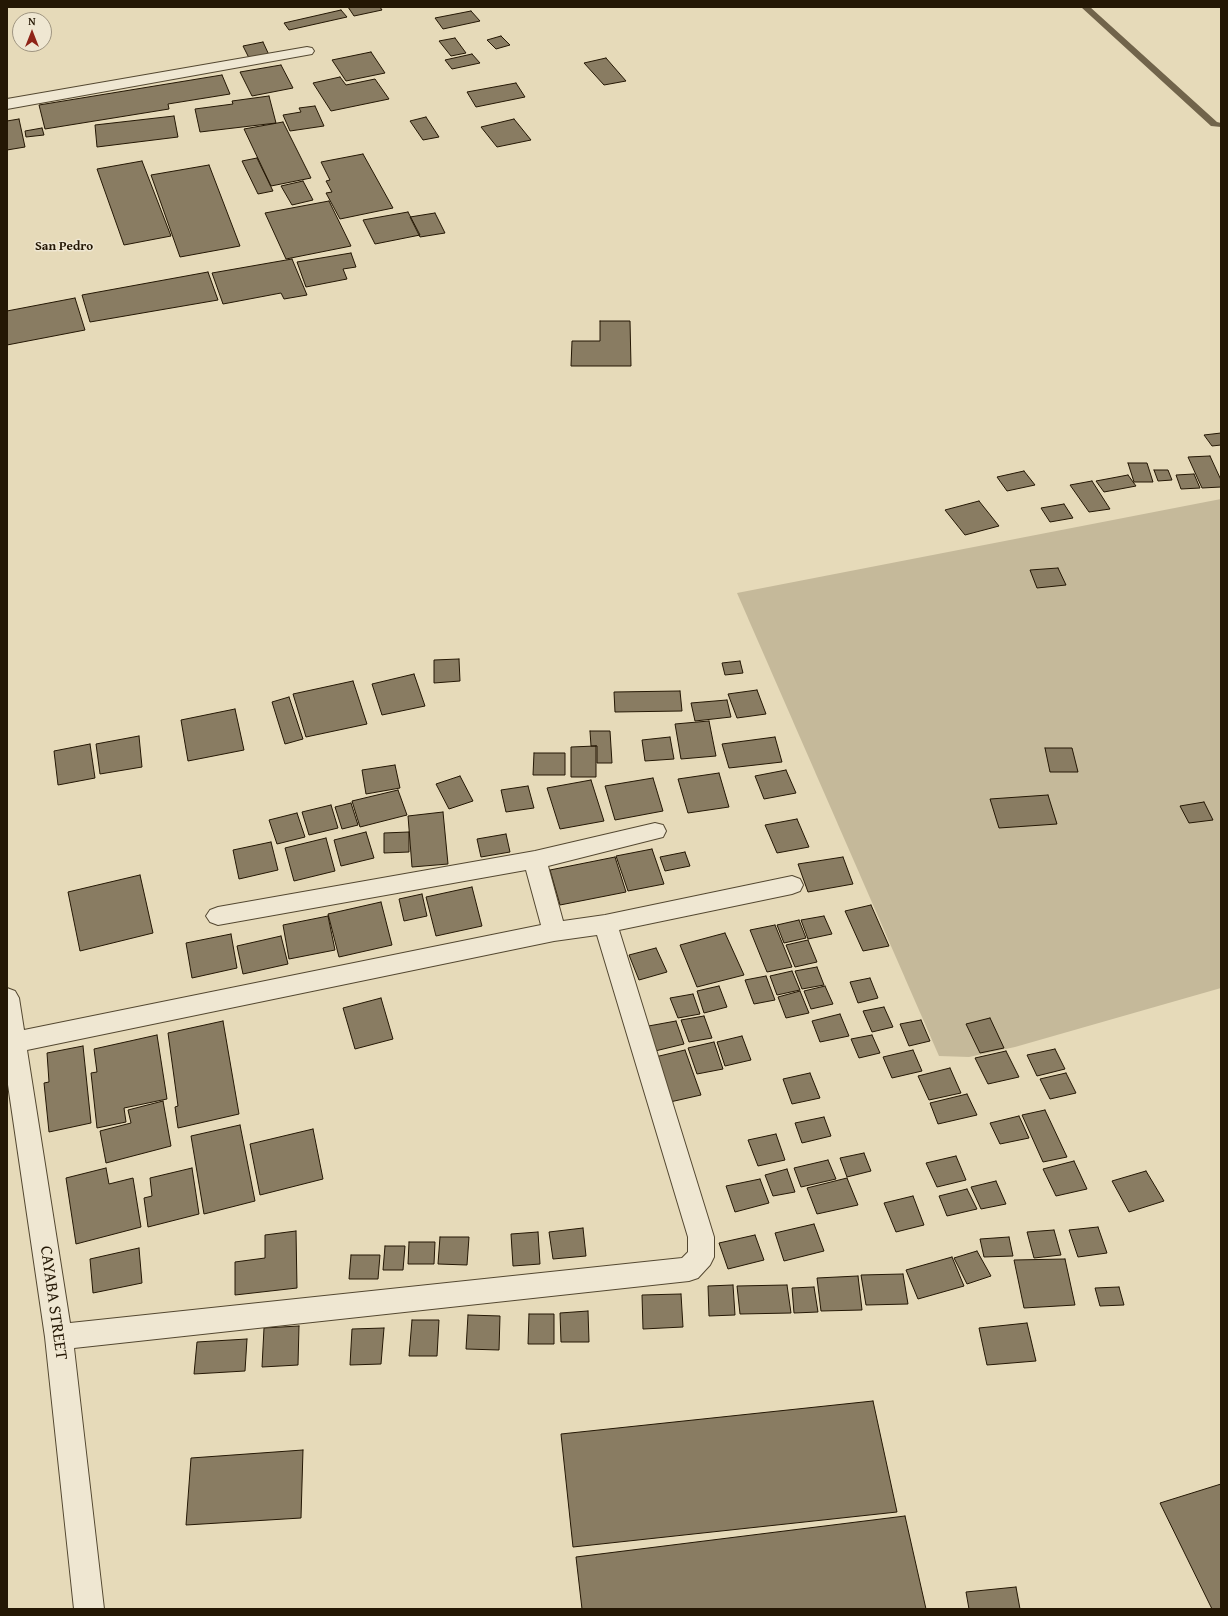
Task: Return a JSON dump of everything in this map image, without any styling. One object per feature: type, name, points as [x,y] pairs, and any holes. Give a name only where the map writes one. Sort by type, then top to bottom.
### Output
[{"type":"street","points":[[7,104],[307,51]]},
{"type":"street","points":[[218,916],[535,860],[655,831]]},
{"type":"street","points":[[535,860],[554,932]]},
{"type":"street","points":[[11,1043],[792,885]]},
{"type":"street","points":[[59,1337],[689,1269],[701,1257],[701,1237],[605,924]]},
{"type":"street","name":"CAYABA STREET","points":[[7,998],[11,1043],[59,1337],[89,1609]]},
{"type":"shaded area","points":[[1221,499],[1221,988],[1015,1047],[969,1057],[939,1056],[737,593]]},
{"type":"building","points":[[348,7],[380,7],[382,10],[354,16]]},
{"type":"building","points":[[341,10],[347,17],[289,30],[284,23]]},
{"type":"building","points":[[471,11],[480,21],[443,29],[435,18]]},
{"type":"building","points":[[501,36],[510,45],[496,49],[487,40]]},
{"type":"building","points":[[455,38],[466,53],[451,56],[439,41]]},
{"type":"building","points":[[263,42],[269,55],[249,58],[243,46]]},
{"type":"building","points":[[371,52],[385,73],[346,81],[332,60]]},
{"type":"building","points":[[472,54],[480,63],[452,69],[445,60]]},
{"type":"building","points":[[606,58],[626,81],[604,85],[584,63]]},
{"type":"building","points":[[281,65],[293,88],[252,96],[240,72]]},
{"type":"building","points":[[222,75],[230,94],[168,104],[169,109],[45,129],[39,105]]},
{"type":"building","points":[[340,77],[346,85],[375,79],[389,99],[331,111],[313,83]]},
{"type":"building","points":[[516,83],[525,97],[476,107],[467,92]]},
{"type":"building","points":[[269,96],[276,123],[200,132],[195,109],[233,104],[232,101]]},
{"type":"building","points":[[315,106],[324,126],[290,131],[283,115],[301,112],[299,108]]},
{"type":"building","points":[[174,116],[178,137],[97,147],[95,125]]},
{"type":"building","points":[[426,117],[439,137],[423,140],[410,121]]},
{"type":"building","points":[[19,119],[25,147],[7,150],[7,121]]},
{"type":"building","points":[[514,119],[531,140],[497,147],[481,127]]},
{"type":"building","points":[[283,122],[311,178],[271,186],[244,129]]},
{"type":"building","points":[[42,128],[44,135],[26,137],[25,131]]},
{"type":"building","points":[[363,154],[393,208],[340,219],[326,193],[332,192],[326,181],[330,180],[321,162]]},
{"type":"building","points":[[257,158],[273,191],[258,194],[242,161]]},
{"type":"building","points":[[142,161],[171,236],[124,245],[97,169]]},
{"type":"building","points":[[209,165],[240,246],[180,257],[151,175]]},
{"type":"building","points":[[303,181],[313,200],[292,205],[281,186]]},
{"type":"building","points":[[329,201],[351,246],[286,259],[265,213]]},
{"type":"building","points":[[408,212],[420,235],[375,244],[363,220]]},
{"type":"building","points":[[435,213],[445,233],[420,237],[410,217]]},
{"type":"building","points":[[351,253],[356,267],[343,269],[347,279],[306,287],[297,262]]},
{"type":"building","points":[[292,259],[307,295],[284,299],[281,293],[223,304],[212,273]]},
{"type":"building","points":[[208,272],[218,300],[90,322],[82,295]]},
{"type":"building","points":[[75,298],[85,330],[7,345],[7,311]]},
{"type":"building","points":[[600,321],[630,321],[631,366],[571,366],[572,341],[600,341]]},
{"type":"building","points":[[1221,433],[1221,445],[1212,446],[1204,435]]},
{"type":"building","points":[[1210,456],[1221,480],[1221,487],[1202,488],[1188,457]]},
{"type":"building","points":[[1128,463],[1147,463],[1153,482],[1134,482]]},
{"type":"building","points":[[1154,470],[1168,470],[1172,480],[1158,481]]},
{"type":"building","points":[[1024,471],[1035,485],[1007,491],[997,477]]},
{"type":"building","points":[[1194,474],[1200,488],[1181,489],[1176,475]]},
{"type":"building","points":[[1128,475],[1136,486],[1104,492],[1096,481]]},
{"type":"building","points":[[1092,481],[1110,509],[1089,512],[1070,485]]},
{"type":"building","points":[[979,501],[999,526],[965,535],[945,510]]},
{"type":"building","points":[[1064,504],[1073,518],[1050,522],[1041,508]]},
{"type":"building","points":[[1058,568],[1066,585],[1037,588],[1030,570]]},
{"type":"building","points":[[459,659],[460,681],[434,683],[434,660]]},
{"type":"building","points":[[740,661],[743,673],[725,675],[722,663]]},
{"type":"building","points":[[414,674],[425,706],[382,715],[372,684]]},
{"type":"building","points":[[353,681],[367,724],[306,737],[293,694]]},
{"type":"building","points":[[757,690],[766,714],[737,718],[728,694]]},
{"type":"building","points":[[680,691],[682,711],[615,712],[614,692]]},
{"type":"building","points":[[289,697],[303,739],[285,744],[272,702]]},
{"type":"building","points":[[727,700],[731,717],[695,721],[691,703]]},
{"type":"building","points":[[235,709],[244,750],[188,761],[181,720]]},
{"type":"building","points":[[709,721],[716,756],[681,759],[675,724]]},
{"type":"building","points":[[590,731],[610,731],[612,763],[597,763],[597,746],[591,746]]},
{"type":"building","points":[[139,736],[142,767],[100,774],[96,744]]},
{"type":"building","points":[[670,737],[674,759],[645,761],[642,740]]},
{"type":"building","points":[[775,737],[782,762],[729,768],[722,744]]},
{"type":"building","points":[[90,744],[95,778],[58,785],[54,751]]},
{"type":"building","points":[[596,746],[596,777],[571,777],[571,747]]},
{"type":"building","points":[[1045,748],[1072,748],[1078,772],[1050,772]]},
{"type":"building","points":[[534,753],[565,753],[565,775],[533,775]]},
{"type":"building","points":[[395,765],[400,788],[366,794],[362,770]]},
{"type":"building","points":[[786,770],[796,793],[764,799],[755,776]]},
{"type":"building","points":[[719,773],[729,807],[688,813],[678,779]]},
{"type":"building","points":[[460,776],[473,801],[449,809],[436,784]]},
{"type":"building","points":[[653,778],[663,811],[615,820],[605,786]]},
{"type":"building","points":[[591,780],[604,821],[560,829],[547,788]]},
{"type":"building","points":[[528,786],[534,808],[506,812],[501,790]]},
{"type":"building","points":[[398,790],[407,815],[360,827],[352,801]]},
{"type":"building","points":[[1048,795],[1057,824],[999,828],[990,799]]},
{"type":"building","points":[[1204,802],[1213,820],[1189,823],[1180,806]]},
{"type":"building","points":[[351,803],[358,825],[342,829],[335,807]]},
{"type":"building","points":[[331,805],[338,828],[309,835],[302,812]]},
{"type":"building","points":[[443,812],[448,864],[412,867],[408,816]]},
{"type":"building","points":[[297,813],[305,837],[277,844],[269,820]]},
{"type":"building","points":[[797,819],[809,847],[777,853],[765,825]]},
{"type":"building","points":[[366,832],[374,858],[341,866],[334,840]]},
{"type":"building","points":[[409,832],[409,852],[384,853],[384,833]]},
{"type":"building","points":[[506,834],[510,852],[481,857],[477,839]]},
{"type":"building","points":[[326,838],[335,871],[294,881],[285,848]]},
{"type":"building","points":[[271,842],[278,870],[239,879],[233,850]]},
{"type":"building","points":[[652,849],[664,884],[628,891],[616,856]]},
{"type":"building","points":[[685,852],[690,866],[665,871],[660,857]]},
{"type":"building","points":[[615,857],[626,892],[560,905],[550,870]]},
{"type":"building","points":[[843,857],[853,884],[808,892],[798,864]]},
{"type":"building","points":[[140,875],[153,933],[80,951],[68,892]]},
{"type":"building","points":[[472,887],[482,926],[436,936],[426,897]]},
{"type":"building","points":[[422,894],[427,916],[404,921],[399,899]]},
{"type":"building","points":[[381,902],[392,945],[339,957],[328,914]]},
{"type":"building","points":[[871,905],[889,946],[863,951],[845,911]]},
{"type":"building","points":[[328,916],[335,950],[289,959],[283,925]]},
{"type":"building","points":[[824,916],[832,934],[808,939],[801,920]]},
{"type":"building","points":[[799,920],[806,938],[784,943],[777,925]]},
{"type":"building","points":[[775,925],[792,967],[767,972],[750,930]]},
{"type":"building","points":[[725,933],[744,975],[697,987],[680,945]]},
{"type":"building","points":[[231,934],[237,968],[192,978],[186,943]]},
{"type":"building","points":[[281,936],[288,964],[243,974],[237,946]]},
{"type":"building","points":[[808,940],[817,962],[795,967],[786,945]]},
{"type":"building","points":[[656,948],[667,972],[639,980],[629,955]]},
{"type":"building","points":[[817,967],[824,985],[802,989],[795,971]]},
{"type":"building","points":[[792,971],[800,990],[777,995],[770,976]]},
{"type":"building","points":[[766,976],[775,1000],[754,1004],[745,980]]},
{"type":"building","points":[[870,978],[878,998],[858,1003],[850,982]]},
{"type":"building","points":[[719,986],[727,1007],[704,1013],[697,991]]},
{"type":"building","points":[[825,986],[833,1004],[811,1009],[804,991]]},
{"type":"building","points":[[800,991],[809,1013],[786,1018],[778,997]]},
{"type":"building","points":[[693,994],[700,1014],[678,1018],[670,998]]},
{"type":"building","points":[[381,998],[393,1039],[355,1049],[343,1008]]},
{"type":"building","points":[[884,1007],[893,1027],[872,1032],[863,1011]]},
{"type":"building","points":[[840,1014],[849,1036],[820,1042],[812,1021]]},
{"type":"building","points":[[704,1016],[712,1038],[689,1042],[681,1020]]},
{"type":"building","points":[[990,1018],[1004,1048],[980,1053],[966,1024]]},
{"type":"building","points":[[921,1020],[930,1041],[909,1046],[900,1024]]},
{"type":"building","points":[[223,1021],[239,1114],[178,1128],[175,1107],[178,1106],[168,1033]]},
{"type":"building","points":[[676,1021],[684,1044],[651,1052],[643,1027]]},
{"type":"building","points":[[157,1035],[167,1099],[124,1108],[126,1122],[97,1128],[91,1073],[97,1072],[94,1049]]},
{"type":"building","points":[[872,1035],[880,1053],[859,1058],[851,1039]]},
{"type":"building","points":[[742,1036],[751,1060],[725,1066],[717,1042]]},
{"type":"building","points":[[714,1042],[723,1069],[697,1074],[688,1048]]},
{"type":"building","points":[[83,1046],[91,1123],[49,1132],[44,1083],[49,1082],[47,1053]]},
{"type":"building","points":[[1055,1049],[1065,1069],[1037,1076],[1027,1055]]},
{"type":"building","points":[[685,1050],[701,1095],[670,1102],[655,1057]]},
{"type":"building","points":[[913,1050],[922,1071],[892,1078],[883,1057]]},
{"type":"building","points":[[1006,1051],[1019,1077],[988,1084],[975,1058]]},
{"type":"building","points":[[950,1068],[961,1093],[929,1100],[918,1076]]},
{"type":"building","points":[[810,1073],[820,1098],[792,1104],[783,1079]]},
{"type":"building","points":[[1066,1073],[1076,1093],[1050,1099],[1040,1079]]},
{"type":"building","points":[[967,1094],[977,1115],[938,1124],[930,1103]]},
{"type":"building","points":[[163,1101],[171,1146],[106,1163],[100,1131],[131,1123],[128,1110]]},
{"type":"building","points":[[1045,1110],[1067,1157],[1043,1162],[1022,1115]]},
{"type":"building","points":[[1019,1116],[1029,1138],[1000,1144],[990,1123]]},
{"type":"building","points":[[824,1117],[831,1136],[802,1143],[795,1123]]},
{"type":"building","points":[[240,1125],[255,1201],[204,1214],[191,1136]]},
{"type":"building","points":[[313,1129],[323,1179],[260,1195],[250,1144]]},
{"type":"building","points":[[776,1134],[785,1160],[758,1166],[748,1140]]},
{"type":"building","points":[[864,1153],[871,1171],[847,1177],[840,1158]]},
{"type":"building","points":[[956,1156],[966,1180],[937,1187],[926,1163]]},
{"type":"building","points":[[828,1160],[836,1179],[801,1187],[794,1168]]},
{"type":"building","points":[[1074,1161],[1087,1189],[1056,1196],[1043,1169]]},
{"type":"building","points":[[106,1168],[109,1184],[133,1178],[141,1227],[76,1244],[66,1178]]},
{"type":"building","points":[[192,1168],[199,1214],[148,1227],[144,1198],[152,1196],[150,1178]]},
{"type":"building","points":[[787,1169],[795,1192],[773,1196],[765,1175]]},
{"type":"building","points":[[1146,1171],[1164,1201],[1129,1212],[1112,1181]]},
{"type":"building","points":[[847,1178],[858,1205],[817,1214],[807,1188]]},
{"type":"building","points":[[760,1179],[769,1203],[735,1212],[726,1186]]},
{"type":"building","points":[[996,1181],[1006,1204],[981,1209],[971,1187]]},
{"type":"building","points":[[967,1189],[977,1209],[947,1216],[939,1196]]},
{"type":"building","points":[[913,1196],[924,1225],[896,1232],[884,1203]]},
{"type":"building","points":[[814,1224],[824,1251],[784,1261],[775,1233]]},
{"type":"building","points":[[1098,1227],[1107,1253],[1078,1257],[1069,1230]]},
{"type":"building","points":[[583,1228],[586,1256],[553,1259],[549,1232]]},
{"type":"building","points":[[1054,1230],[1061,1255],[1034,1258],[1027,1232]]},
{"type":"building","points":[[296,1231],[297,1288],[235,1295],[235,1262],[265,1258],[265,1235]]},
{"type":"building","points":[[538,1232],[540,1264],[513,1266],[511,1234]]},
{"type":"building","points":[[755,1235],[764,1260],[728,1269],[719,1243]]},
{"type":"building","points":[[440,1237],[469,1237],[467,1265],[438,1264]]},
{"type":"building","points":[[1009,1237],[1013,1256],[984,1257],[980,1239]]},
{"type":"building","points":[[409,1242],[435,1242],[434,1264],[408,1264]]},
{"type":"building","points":[[385,1246],[405,1246],[403,1270],[383,1270]]},
{"type":"building","points":[[139,1248],[142,1283],[93,1293],[90,1259]]},
{"type":"building","points":[[977,1251],[991,1276],[967,1284],[954,1258]]},
{"type":"building","points":[[351,1255],[380,1255],[378,1279],[349,1279]]},
{"type":"building","points":[[952,1257],[964,1286],[918,1299],[906,1270]]},
{"type":"building","points":[[1065,1259],[1075,1305],[1024,1308],[1014,1260]]},
{"type":"building","points":[[903,1274],[908,1304],[866,1305],[861,1275]]},
{"type":"building","points":[[858,1276],[862,1310],[821,1311],[817,1278]]},
{"type":"building","points":[[733,1285],[735,1315],[709,1316],[708,1286]]},
{"type":"building","points":[[787,1285],[791,1313],[740,1314],[737,1286]]},
{"type":"building","points":[[814,1287],[818,1312],[794,1313],[792,1288]]},
{"type":"building","points":[[1119,1287],[1124,1305],[1100,1306],[1095,1288]]},
{"type":"building","points":[[681,1294],[683,1327],[643,1329],[642,1295]]},
{"type":"building","points":[[588,1311],[589,1342],[561,1342],[560,1313]]},
{"type":"building","points":[[529,1314],[554,1314],[554,1344],[528,1344]]},
{"type":"building","points":[[468,1315],[500,1316],[499,1350],[466,1349]]},
{"type":"building","points":[[412,1320],[439,1320],[437,1356],[409,1356]]},
{"type":"building","points":[[1027,1323],[1036,1361],[987,1365],[979,1328]]},
{"type":"building","points":[[299,1326],[298,1365],[262,1367],[264,1328]]},
{"type":"building","points":[[384,1328],[381,1364],[350,1365],[352,1329]]},
{"type":"building","points":[[247,1339],[245,1371],[194,1374],[197,1342]]},
{"type":"building","points":[[873,1401],[897,1512],[573,1547],[561,1434]]},
{"type":"building","points":[[303,1450],[301,1518],[186,1525],[191,1458]]},
{"type":"building","points":[[1221,1484],[1221,1609],[1212,1609],[1160,1503]]},
{"type":"building","points":[[905,1516],[926,1609],[582,1609],[576,1557]]},
{"type":"building","points":[[1016,1587],[1020,1609],[969,1609],[966,1592]]},
{"type":"waterway","points":[[1085,7],[1214,124],[1221,125]]},
{"type":"district","name":"San Pedro","points":[[64,247]]}]
